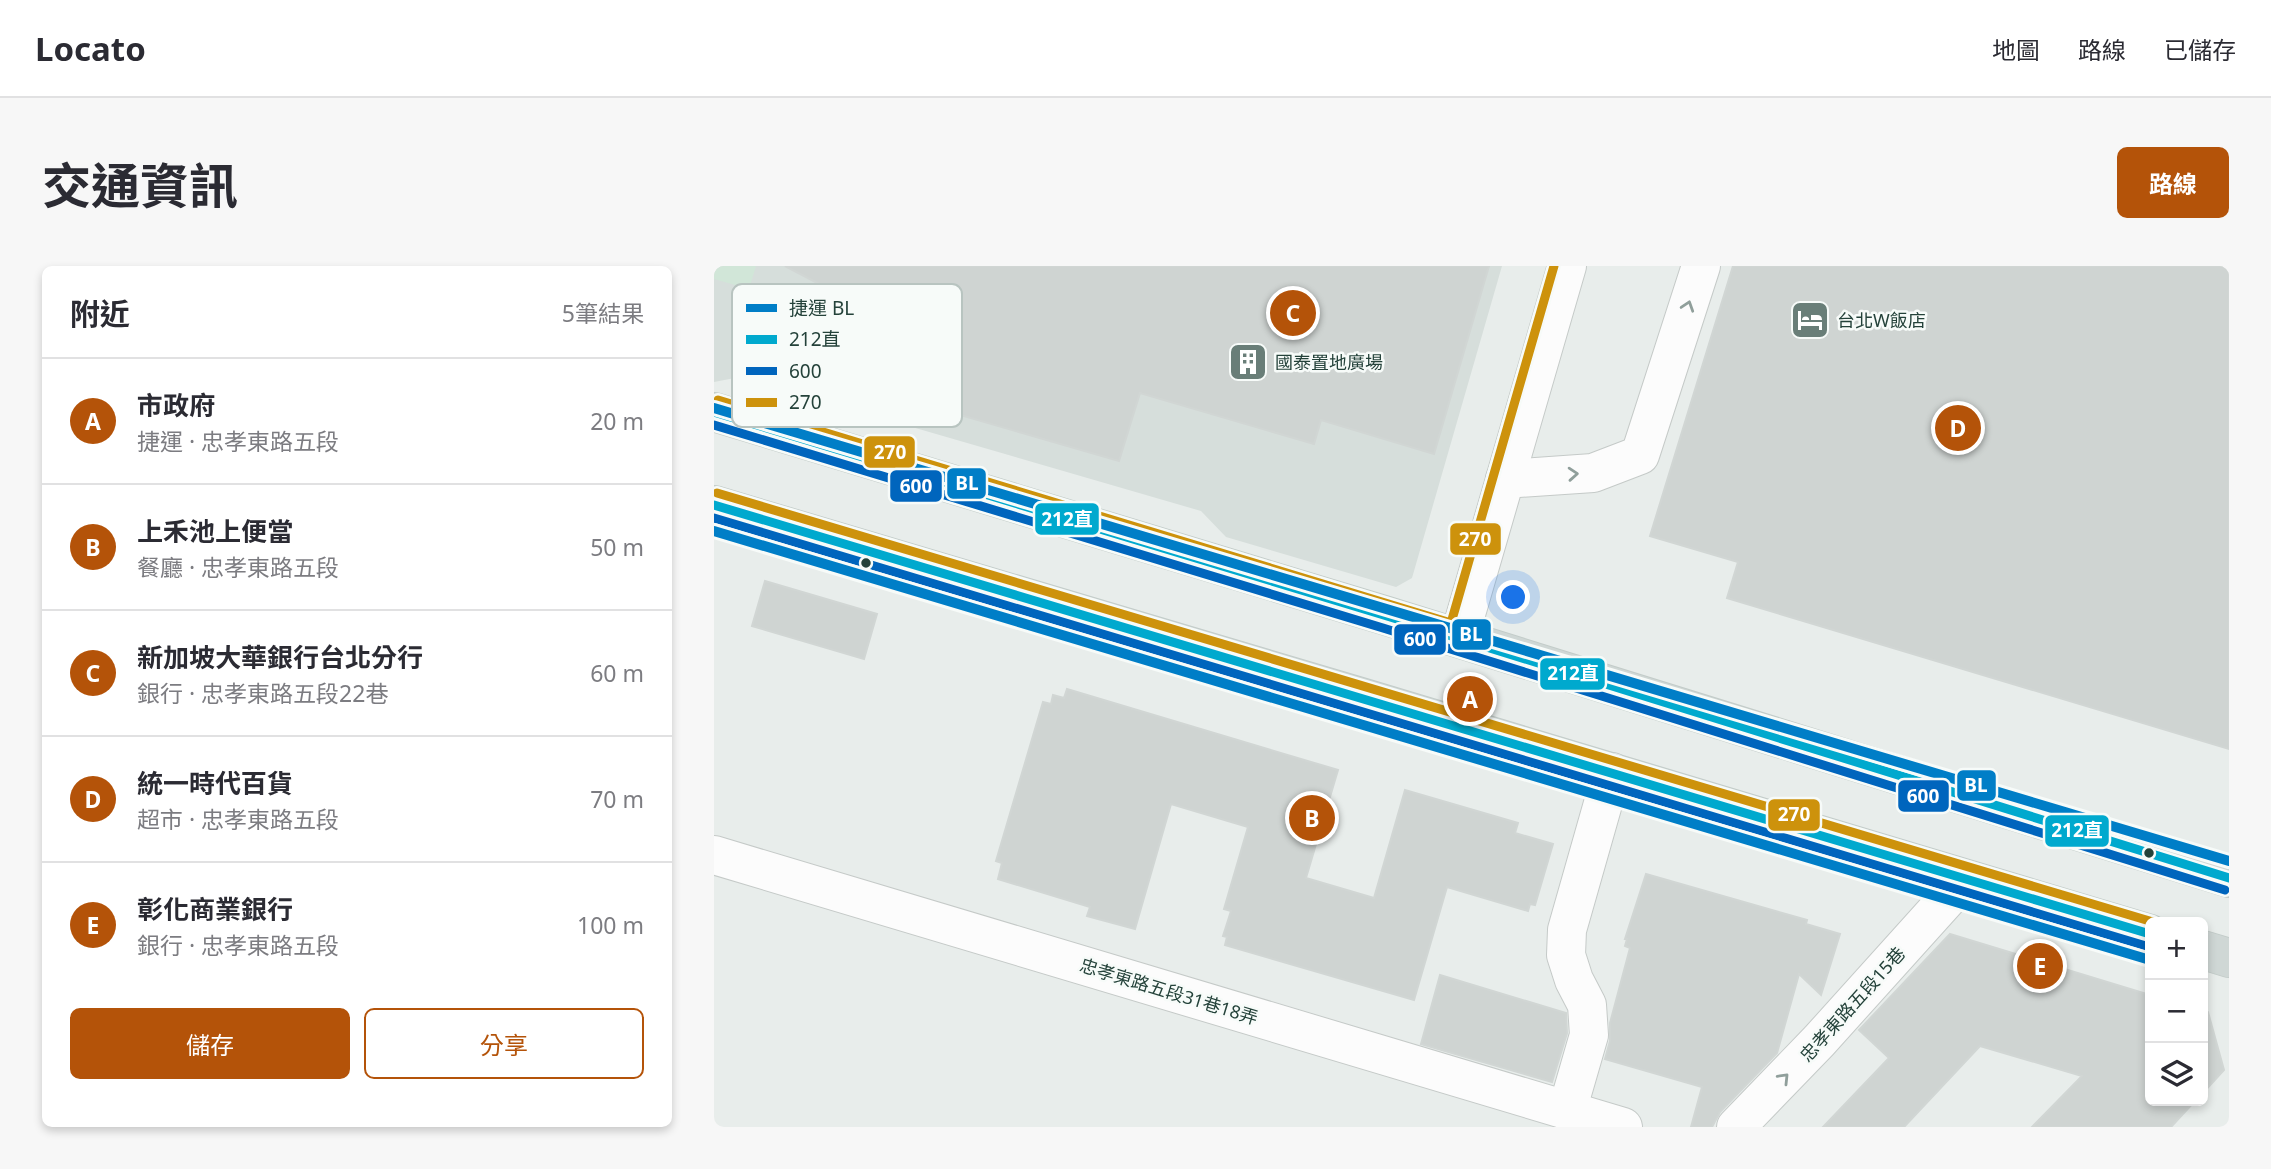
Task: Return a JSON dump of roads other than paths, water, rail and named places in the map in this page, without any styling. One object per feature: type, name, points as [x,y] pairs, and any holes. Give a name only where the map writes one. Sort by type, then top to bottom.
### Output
[{"type":"main road","points":[[714,412],[732,417]]},
{"type":"main road","points":[[763,427],[1459,638],[2229,878]]},
{"type":"main road","points":[[714,505],[2145,933]]},
{"type":"main road","points":[[2208,952],[2229,958]]},
{"type":"street","points":[[1459,638],[1567,266]]},
{"type":"street","points":[[1505,479],[1593,472],[1640,455],[1701,266]]},
{"type":"street","points":[[1567,1111],[1588,1035],[1587,1005],[1574,980],[1566,955],[1567,930],[1612,772]]},
{"type":"street","name":"忠孝東路五段31巷18弄","points":[[714,855],[1623,1127]]},
{"type":"street","name":"忠孝東路五段15巷","points":[[1736,1127],[1819,1041],[1965,879]]},
{"type":"metro line","name":"BL","points":[[714,408],[732,413]]},
{"type":"metro line","name":"BL","points":[[778,427],[2229,861]]},
{"type":"metro line","name":"BL","points":[[714,531],[2145,959]]},
{"type":"place","name":"新加坡大華銀行台北分行","points":[[1293,313]]},
{"type":"place","name":"台北W飯店","points":[[1810,320]]},
{"type":"place","name":"國泰置地廣場","points":[[1248,362]]},
{"type":"place","name":"統一時代百貨","points":[[1958,428]]},
{"type":"place","name":"市政府","points":[[1470,699]]},
{"type":"place","name":"上禾池上便當","points":[[1312,818]]},
{"type":"place","name":"彰化商業銀行","points":[[2040,966]]}]
